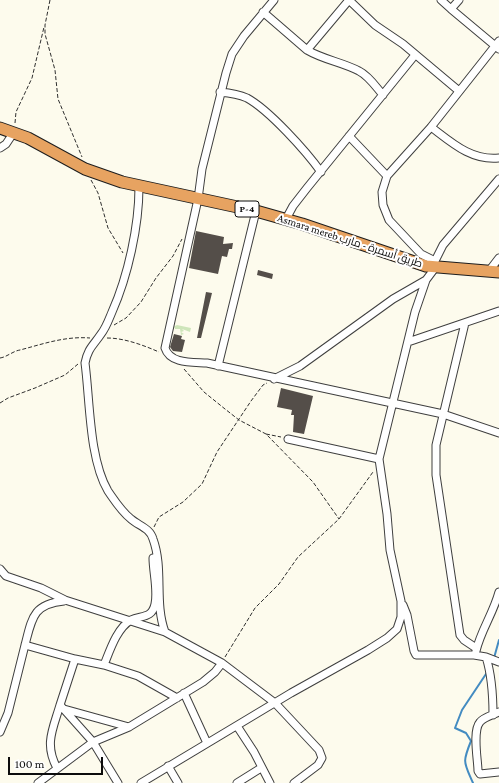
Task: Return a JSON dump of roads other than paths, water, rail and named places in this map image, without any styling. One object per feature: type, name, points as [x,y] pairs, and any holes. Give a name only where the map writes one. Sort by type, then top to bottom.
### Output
[{"type":"highway","name":"Asmara mereb طريق أسمرة - مارب","points":[[0,128],[14,132],[84,169],[139,187],[256,211],[286,219],[318,228],[416,263],[494,272]]},
{"type":"street","points":[[274,0],[263,12],[232,54],[220,92],[202,170],[198,199],[166,348],[174,359],[218,366],[442,414],[499,433]]},
{"type":"street","points":[[307,50],[349,0],[374,25],[403,44],[459,91]]},
{"type":"street","points":[[435,264],[421,254],[389,220],[383,205],[382,192],[387,176],[498,46],[441,0]]},
{"type":"street","points":[[452,9],[459,0]]},
{"type":"street","points":[[263,12],[307,50],[320,58],[360,71],[373,82],[383,96]]},
{"type":"street","points":[[286,219],[293,206],[416,55]]},
{"type":"street","points":[[220,92],[236,94],[247,99],[260,108],[296,142],[322,172]]},
{"type":"street","points":[[431,126],[464,150],[478,157],[499,158]]},
{"type":"street","points":[[0,148],[6,144],[14,132]]},
{"type":"street","points":[[349,136],[387,176]]},
{"type":"street","points":[[499,179],[443,245],[426,280],[408,342],[379,461],[387,514],[390,550],[401,601],[407,615],[416,655],[474,655],[486,657],[499,662]]},
{"type":"street","points":[[139,187],[137,217],[126,270],[112,311],[99,337],[87,353],[85,363],[97,461],[107,489],[120,508],[132,520],[147,529],[153,539],[159,572],[161,621],[165,632]]},
{"type":"street","points":[[218,366],[256,211]]},
{"type":"street","points":[[494,272],[499,258]]},
{"type":"street","points":[[274,379],[300,366],[393,298],[426,280]]},
{"type":"street","points":[[408,342],[499,311]]},
{"type":"street","points":[[465,323],[442,414],[436,445],[437,482],[460,635],[464,640],[476,648]]},
{"type":"street","points":[[288,439],[379,461]]},
{"type":"street","points":[[104,665],[120,632],[132,620],[149,615],[155,604],[153,539]]},
{"type":"street","points":[[0,569],[6,576],[41,588],[65,600],[132,620],[165,632],[222,663],[275,703],[319,750],[322,758],[318,765],[294,783]]},
{"type":"street","points":[[474,655],[479,638],[490,619],[499,592]]},
{"type":"street","points":[[0,732],[8,714],[32,618],[38,610],[48,603],[65,600]]},
{"type":"street","points":[[141,783],[387,638],[397,629],[401,617],[401,601]]},
{"type":"street","points":[[26,645],[75,659],[104,665],[138,676],[177,698]]},
{"type":"street","points":[[486,657],[491,671],[496,713],[481,720],[477,726],[478,771],[480,774],[485,775],[499,772]]},
{"type":"street","points":[[57,768],[52,758],[49,746],[62,707],[75,659]]},
{"type":"street","points":[[38,783],[93,742],[129,727],[184,694],[215,672],[222,663]]},
{"type":"street","points":[[184,694],[207,743]]},
{"type":"street","points":[[62,707],[129,727]]},
{"type":"street","points":[[62,707],[93,742],[118,783]]},
{"type":"street","points":[[236,726],[254,752],[270,783]]},
{"type":"street","points":[[168,766],[178,783]]},
{"type":"street","points":[[237,783],[261,768]]},
{"type":"waterway","points":[[494,658],[499,640]]},
{"type":"waterway","points":[[473,783],[465,762],[466,754],[471,741],[466,733],[455,728],[462,710],[488,671]]}]
